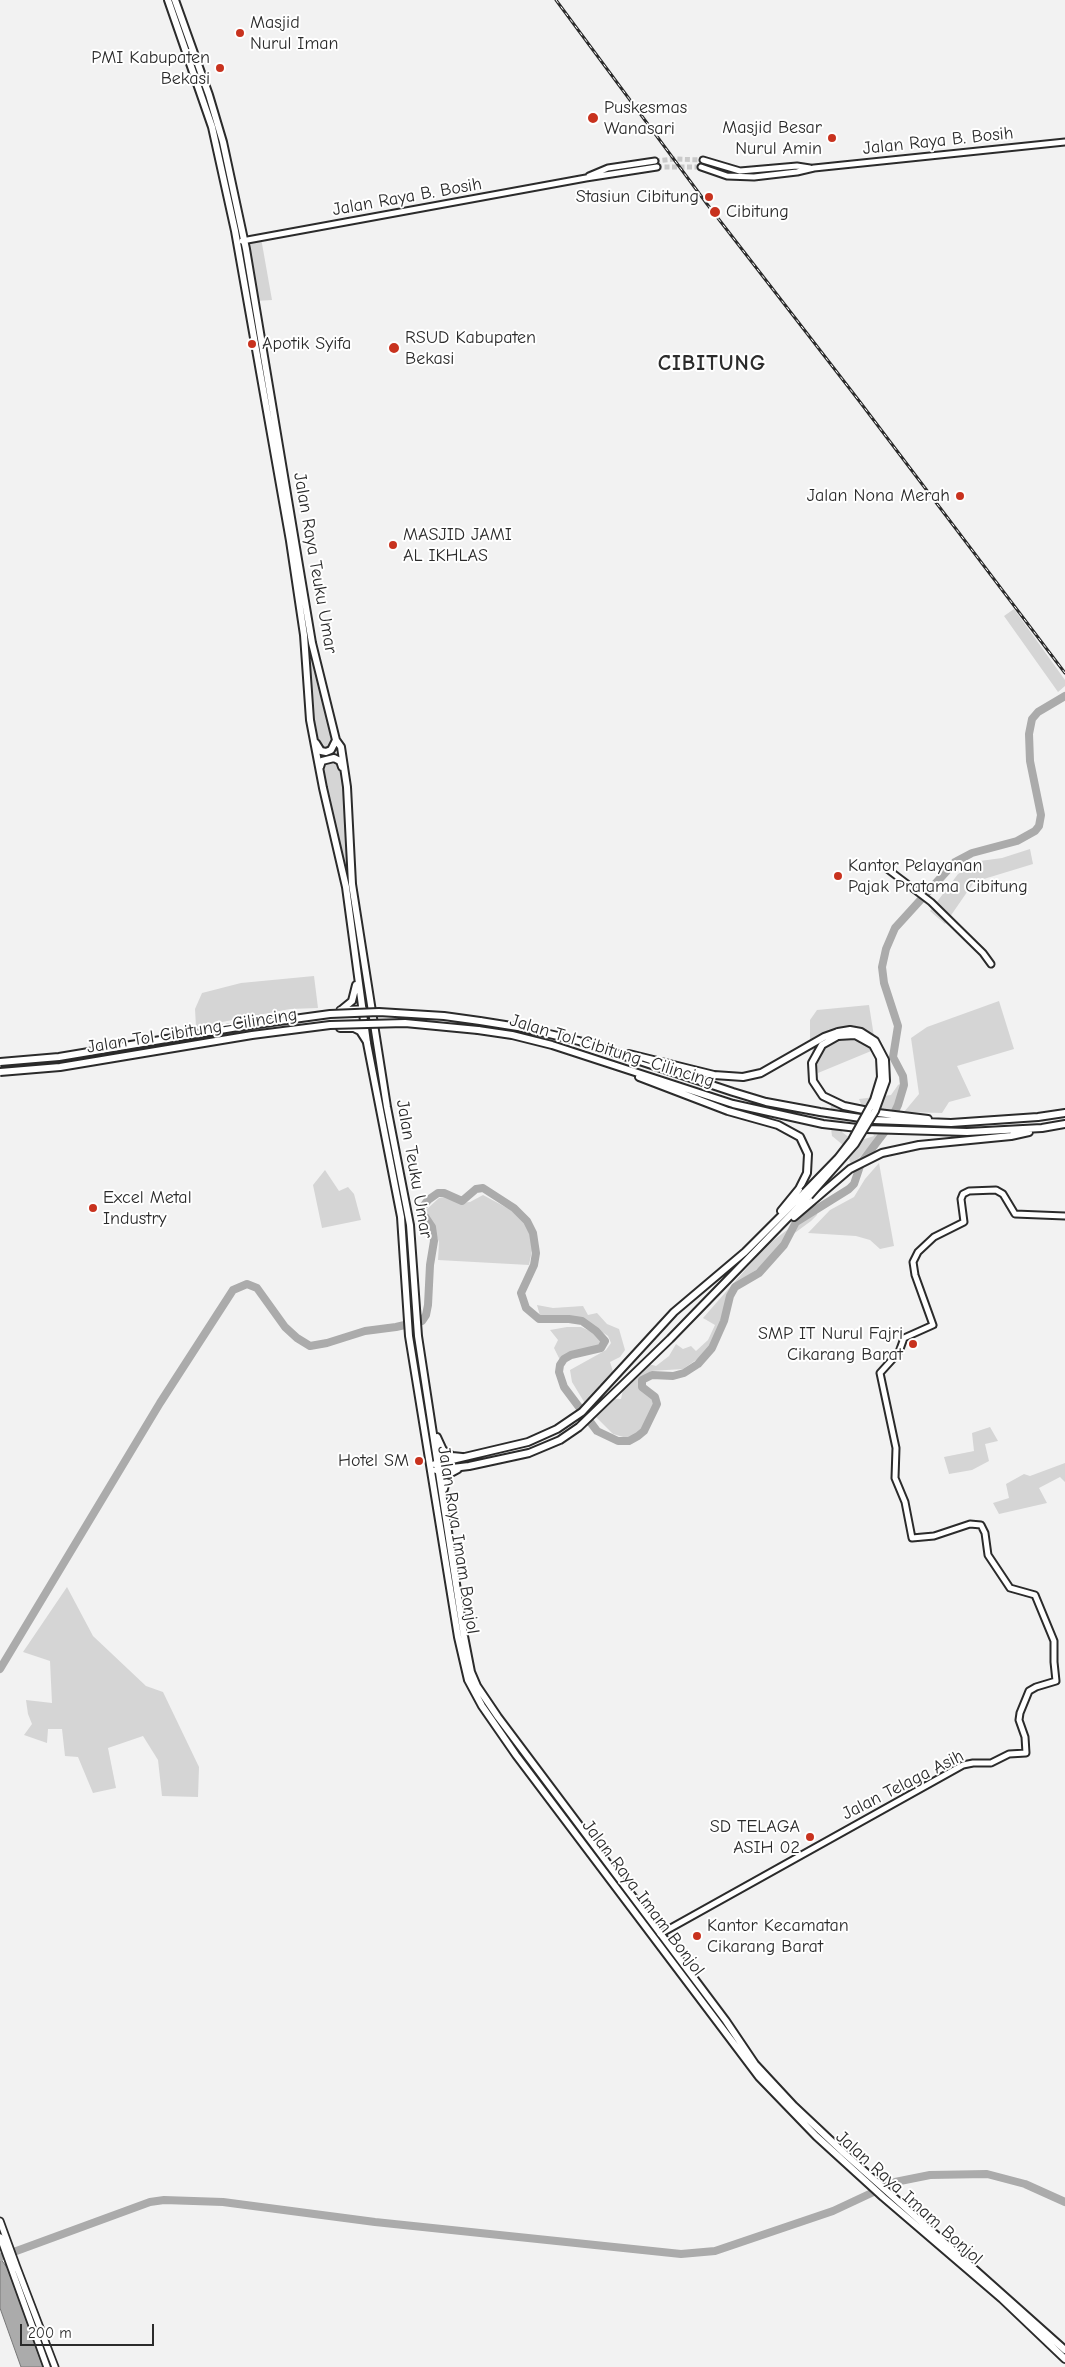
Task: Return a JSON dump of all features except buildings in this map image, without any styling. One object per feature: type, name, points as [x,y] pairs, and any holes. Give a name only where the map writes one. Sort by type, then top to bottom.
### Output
[{"type":"highway","points":[[168,0],[184,36],[215,126]]},
{"type":"highway","points":[[175,0],[184,36]]},
{"type":"highway","name":"Jalan Raya Teuku Umar","points":[[215,126],[256,330],[269,407],[302,618],[310,720],[319,769],[346,887],[357,977],[363,1009]]},
{"type":"highway","name":"Jalan Raya Teuku Umar","points":[[215,126],[245,242],[256,330]]},
{"type":"highway","name":"Jalan Raya Teuku Umar","points":[[269,407],[312,643],[336,740],[341,748],[346,786],[352,884],[372,1007]]},
{"type":"highway","points":[[315,743],[321,751],[326,752],[331,750],[336,740]]},
{"type":"highway","points":[[319,769],[322,761],[334,758],[340,761],[343,768]]},
{"type":"highway","points":[[342,1010],[352,1001],[357,977]]},
{"type":"highway","name":"Jalan Teuku Umar","points":[[372,1007],[402,1228],[410,1336]]},
{"type":"highway","name":"Jalan Teuku Umar","points":[[363,1009],[368,1043],[410,1225],[418,1336]]},
{"type":"highway","name":"Jalan Tol Cibitung–Cilincing","points":[[0,1063],[59,1057],[250,1025],[330,1014],[379,1012],[444,1016],[524,1028],[580,1041],[766,1102],[874,1120],[951,1123],[1038,1118],[1065,1113]]},
{"type":"highway","points":[[366,1027],[374,1014]]},
{"type":"highway","name":"Jalan Tol Cibitung–Cilincing","points":[[0,1072],[60,1067],[260,1034],[330,1025],[405,1023],[512,1035],[586,1056],[733,1104],[822,1124],[919,1132],[967,1132],[1042,1128],[1065,1124]]},
{"type":"highway","points":[[340,1028],[360,1030],[368,1043]]},
{"type":"highway","points":[[444,1506],[444,1486],[447,1475],[453,1471],[537,1450],[560,1440],[579,1427],[602,1406],[771,1236],[856,1144],[875,1111],[886,1081],[885,1060],[875,1041],[861,1032],[850,1030],[824,1037],[761,1073],[743,1077],[714,1075],[580,1041]]},
{"type":"highway","points":[[838,1034],[815,1055],[812,1070],[816,1087],[823,1096],[834,1102],[878,1113],[926,1121]]},
{"type":"highway","points":[[586,1056],[728,1111],[778,1125],[800,1137],[808,1154],[805,1179],[762,1234]]},
{"type":"highway","points":[[435,1467],[528,1442],[552,1432],[570,1420],[596,1398],[674,1312],[762,1234],[809,1196],[850,1169],[867,1160],[902,1148],[1011,1136],[1042,1128]]},
{"type":"highway","name":"Jalan Raya Imam Bonjol","points":[[410,1336],[444,1506],[464,1636],[471,1672],[477,1686],[584,1838],[723,2023]]},
{"type":"highway","name":"Jalan Raya Imam Bonjol","points":[[418,1336],[432,1422],[435,1467],[458,1637],[468,1680],[482,1706],[516,1755],[660,1934],[759,2077],[789,2109],[1002,2299],[1065,2359]]},
{"type":"highway","points":[[432,1422],[443,1450],[452,1456],[469,1458]]},
{"type":"highway","points":[[435,1467],[469,1466]]},
{"type":"highway","name":"Jalan Raya Imam Bonjol","points":[[886,2195],[1065,2350]]},
{"type":"main road","points":[[0,1063],[99,1052],[342,1010],[363,1009]]},
{"type":"main road","points":[[0,1072],[59,1065],[292,1028],[366,1027]]},
{"type":"main road","points":[[0,2221],[6,2246],[29,2294],[55,2367]]},
{"type":"main road","points":[[0,2238],[6,2246]]},
{"type":"main road","points":[[13,2263],[22,2297],[47,2367]]},
{"type":"main road","points":[[22,2297],[29,2294]]},
{"type":"street","name":"Jalan Raya B. Bosih","points":[[814,168],[1065,142]]},
{"type":"street","points":[[702,160],[740,171],[797,166],[814,168]]},
{"type":"street","points":[[586,178],[608,168],[655,161]]},
{"type":"street","points":[[586,178],[657,167]]},
{"type":"street","points":[[701,167],[727,176],[740,178],[797,172],[814,168]]},
{"type":"street","name":"Jalan Raya B. Bosih","points":[[245,242],[586,178]]},
{"type":"street","points":[[236,236],[245,242]]},
{"type":"street","points":[[886,868],[918,891],[983,953],[991,964]]},
{"type":"street","name":"Jalan Telaga Asih","points":[[660,1934],[963,1765],[991,1763],[1009,1754],[1026,1753],[1020,1714],[1029,1691],[1056,1681],[1054,1641],[1034,1595],[1010,1588],[988,1556],[985,1533],[981,1525],[970,1524],[934,1536],[912,1538],[905,1502],[894,1478],[896,1448],[880,1372],[899,1352],[904,1338],[933,1325],[915,1275],[913,1262],[918,1252],[934,1237],[964,1222],[961,1199],[963,1194],[969,1191],[997,1190],[1006,1198],[1015,1214],[1065,1216]]},
{"type":"shaded area","points":[[261,238],[272,300],[256,301],[306,606],[336,740],[326,752],[315,743],[304,635],[238,239],[241,241]]},
{"type":"shaded area","points":[[1014,609],[1065,680],[1065,686],[1058,692],[1004,616]]},
{"type":"shaded area","points":[[334,758],[343,768],[352,884],[378,1041],[367,1043],[346,887],[320,764]]},
{"type":"shaded area","points":[[1030,849],[1033,864],[974,882],[945,924],[930,911],[958,874],[980,861],[1002,858]]},
{"type":"shaded area","points":[[314,976],[318,1008],[290,1009],[196,1027],[195,1009],[202,993],[241,983]]},
{"type":"shaded area","points":[[999,1001],[1014,1049],[957,1066],[971,1096],[949,1102],[942,1113],[904,1112],[919,1094],[911,1038],[927,1027]]},
{"type":"shaded area","points":[[869,1005],[876,1049],[818,1073],[810,1041],[810,1020],[817,1010]]},
{"type":"shaded area","points":[[905,1081],[901,1102],[892,1120],[859,1158],[856,1176],[843,1145],[832,1136],[830,1121],[831,1105],[844,1103],[842,1132],[855,1142],[874,1136],[859,1099],[891,1095],[898,1085]]},
{"type":"shaded area","points":[[879,1163],[894,1246],[880,1249],[870,1240],[856,1236],[808,1233],[830,1210],[854,1197],[865,1179]]},
{"type":"shaded area","points":[[325,1170],[339,1191],[348,1187],[354,1194],[361,1220],[322,1228],[313,1185]]},
{"type":"shaded area","points":[[483,1195],[511,1210],[527,1225],[534,1241],[529,1265],[438,1260],[439,1242],[426,1210],[439,1198],[447,1196],[460,1203],[470,1202]]},
{"type":"shaded area","points":[[818,1207],[817,1215],[811,1221],[792,1235],[762,1266],[735,1284],[728,1298],[723,1330],[709,1351],[683,1369],[651,1371],[645,1376],[641,1383],[643,1391],[656,1401],[657,1412],[645,1433],[630,1439],[613,1434],[589,1410],[572,1382],[570,1370],[606,1350],[611,1343],[608,1336],[587,1322],[547,1320],[540,1316],[537,1305],[553,1308],[583,1306],[588,1315],[597,1313],[607,1324],[619,1329],[625,1350],[620,1357],[610,1362],[616,1381],[599,1385],[603,1398],[621,1399],[626,1375],[642,1362],[656,1366],[669,1356],[676,1344],[683,1349],[691,1346],[696,1351],[708,1340],[715,1325],[703,1318],[767,1245]]},
{"type":"shaded area","points":[[581,1327],[597,1334],[603,1340],[602,1347],[574,1354],[560,1360],[554,1348],[558,1340],[550,1330]]},
{"type":"shaded area","points":[[990,1427],[998,1441],[985,1444],[989,1461],[972,1470],[949,1474],[944,1457],[974,1451],[972,1433]]},
{"type":"shaded area","points":[[1065,1463],[1065,1482],[1060,1477],[1039,1488],[1047,1503],[999,1514],[993,1503],[1009,1498],[1006,1484],[1024,1474],[1030,1476]]},
{"type":"shaded area","points":[[67,1587],[93,1636],[146,1686],[163,1692],[199,1767],[198,1797],[162,1796],[158,1760],[143,1736],[108,1748],[116,1788],[93,1793],[78,1757],[65,1756],[62,1729],[48,1729],[47,1743],[24,1735],[32,1724],[26,1700],[52,1703],[50,1661],[23,1652]]},
{"type":"shaded area","points":[[0,2258],[8,2269],[43,2367],[21,2367],[0,2308]]},
{"type":"waterway","points":[[0,1669],[160,1403],[233,1290],[247,1284],[257,1288],[285,1327],[310,1346],[327,1343],[365,1331],[422,1321],[426,1315],[428,1305],[430,1265],[434,1241],[432,1227],[422,1208],[428,1200],[438,1193],[444,1193],[462,1201],[476,1189],[483,1188],[514,1208],[527,1221],[533,1233],[536,1253],[534,1265],[521,1293],[526,1308],[539,1319],[582,1321],[596,1331],[605,1341],[601,1348],[571,1355],[564,1359],[560,1365],[559,1372],[564,1387],[597,1431],[618,1441],[629,1441],[644,1431],[657,1404],[655,1397],[642,1387],[642,1380],[652,1375],[673,1376],[684,1373],[698,1364],[712,1348],[724,1321],[730,1296],[735,1287],[759,1273],[784,1245],[796,1222],[854,1184],[861,1163],[886,1130],[898,1105],[904,1085],[903,1076],[893,1057],[898,1026],[884,983],[882,967],[886,949],[895,928],[955,862],[972,853],[1017,841],[1035,831],[1039,826],[1041,815],[1030,761],[1029,734],[1032,719],[1038,712],[1065,696]]},
{"type":"waterway","points":[[0,2257],[150,2202],[164,2200],[223,2202],[375,2222],[681,2254],[715,2251],[833,2211],[895,2182],[930,2175],[987,2174],[1025,2184],[1065,2202]]},
{"type":"tunnel","points":[[655,161],[674,159],[703,160]]},
{"type":"tunnel","points":[[657,167],[701,167]]},
{"type":"railway","points":[[556,0],[707,204],[1065,673]]},
{"type":"place","name":"Masjid Nurul Iman","points":[[240,33]]},
{"type":"place","name":"PMI Kabupaten Bekasi","points":[[220,68]]},
{"type":"place","name":"Puskesmas Wanasari","points":[[593,118]]},
{"type":"place","name":"Masjid Besar Nurul Amin","points":[[832,138]]},
{"type":"place","name":"Stasiun Cibitung","points":[[709,197]]},
{"type":"place","name":"Cibitung","points":[[715,212]]},
{"type":"place","name":"Apotik Syifa","points":[[252,344]]},
{"type":"place","name":"RSUD Kabupaten Bekasi","points":[[394,348]]},
{"type":"place","name":"Jalan Nona Merah","points":[[960,496]]},
{"type":"place","name":"MASJID JAMI AL IKHLAS","points":[[393,545]]},
{"type":"place","name":"Kantor Pelayanan Pajak Pratama Cibitung","points":[[838,876]]},
{"type":"place","name":"Excel Metal Industry","points":[[93,1208]]},
{"type":"place","name":"SMP IT Nurul Fajri Cikarang Barat","points":[[913,1344]]},
{"type":"place","name":"Hotel SM","points":[[419,1461]]},
{"type":"place","name":"SD TELAGA ASIH 02","points":[[810,1837]]},
{"type":"place","name":"Kantor Kecamatan Cikarang Barat","points":[[697,1936]]},
{"type":"district","name":"CIBITUNG","points":[[712,364]]}]
